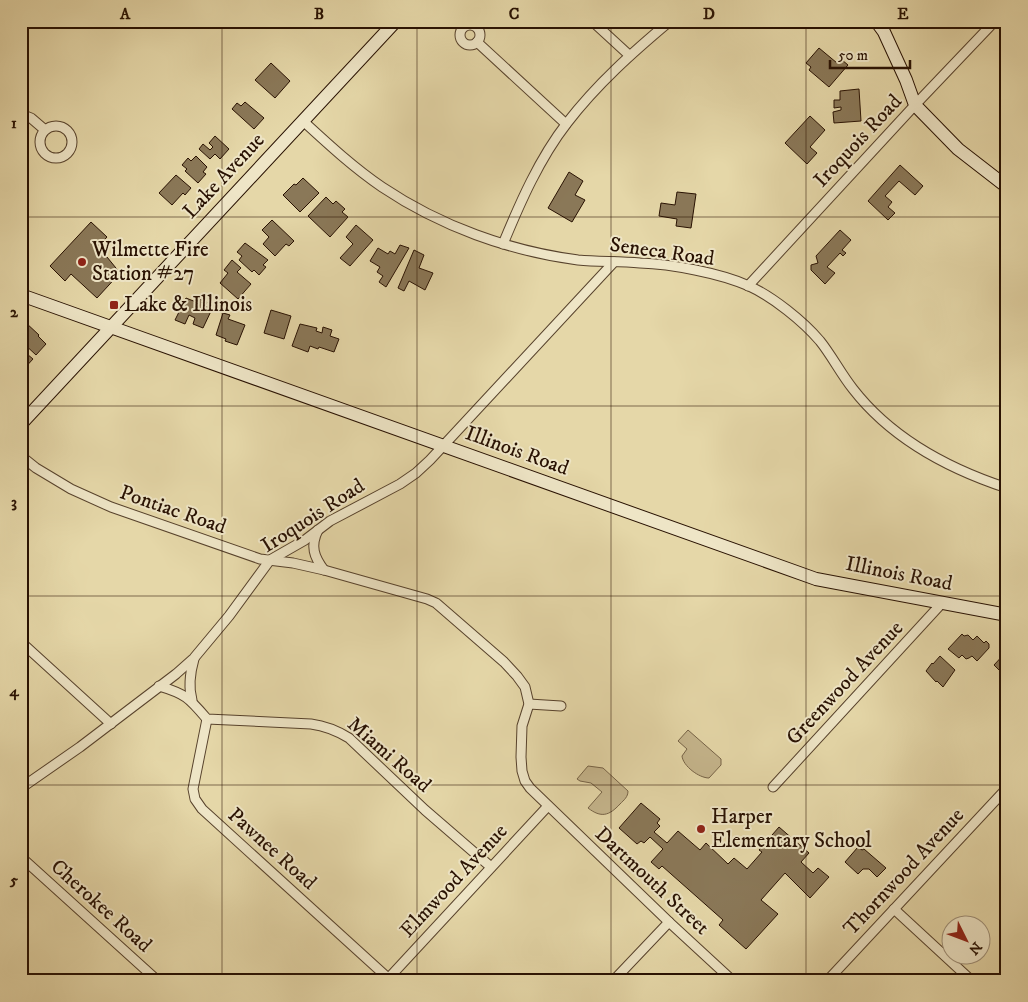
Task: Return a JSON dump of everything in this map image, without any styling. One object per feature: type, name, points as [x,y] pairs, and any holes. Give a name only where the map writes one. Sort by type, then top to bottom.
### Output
[{"type":"street","points":[[137,21],[143,23],[149,21]]},
{"type":"street","name":"Lake Avenue","points":[[21,424],[396,21]]},
{"type":"street","points":[[592,21],[629,56]]},
{"type":"street","points":[[503,244],[522,199],[566,124],[589,96],[629,56],[670,21]]},
{"type":"street","points":[[876,21],[884,32],[915,105],[958,149],[1007,187]]},
{"type":"street","name":"Iroquois Road","points":[[748,286],[915,105],[996,21]]},
{"type":"street","points":[[477,42],[566,124]]},
{"type":"street","points":[[21,114],[31,118],[45,130]]},
{"type":"street","name":"Seneca Road","points":[[303,121],[381,186],[408,203],[468,232],[503,244],[556,256],[580,260],[643,263],[682,268],[748,286],[773,300],[793,315],[818,339],[853,389],[874,411],[906,439],[951,466],[974,477],[1007,488]]},
{"type":"street","name":"Iroquois Road","points":[[21,788],[111,724],[194,658],[230,616],[270,560],[305,540],[355,506],[400,484],[416,473],[614,262]]},
{"type":"street","name":"Illinois Road","points":[[21,295],[816,579],[1007,615]]},
{"type":"street","name":"Pontiac Road","points":[[21,456],[71,490],[111,507],[260,559],[293,563],[324,570],[436,603],[504,662],[517,676],[528,696],[529,704]]},
{"type":"street","points":[[318,530],[313,547],[318,562],[324,570]]},
{"type":"street","name":"Greenwood Avenue","points":[[773,787],[942,603]]},
{"type":"street","points":[[21,642],[111,724]]},
{"type":"street","points":[[192,700],[189,683],[190,670],[194,658]]},
{"type":"street","points":[[159,686],[178,692],[192,700],[207,719]]},
{"type":"street","points":[[548,806],[525,781],[522,771],[520,741],[522,726],[529,704],[561,706]]},
{"type":"street","name":"Miami Road","points":[[207,719],[311,724],[326,726],[337,731],[348,738],[425,810],[491,867]]},
{"type":"street","name":"Pawnee Road","points":[[207,719],[193,788],[195,799],[202,809],[387,979]]},
{"type":"street","name":"Thornwood Avenue","points":[[827,981],[1006,791]]},
{"type":"street","name":"Elmwood Avenue","points":[[387,979],[548,806]]},
{"type":"street","name":"Dartmouth Street","points":[[548,806],[733,981]]},
{"type":"street","name":"Cherokee Road","points":[[21,857],[158,981]]},
{"type":"street","points":[[894,909],[972,981]]},
{"type":"street","points":[[613,981],[669,922]]},
{"type":"shaded area","points":[[688,730],[721,759],[721,765],[709,778],[692,771],[683,760],[682,756],[687,749],[678,741]]},
{"type":"shaded area","points":[[588,766],[603,768],[628,791],[624,800],[608,813],[597,813],[588,808],[602,792],[591,783],[577,779]]},
{"type":"building","points":[[819,48],[837,63],[842,60],[848,65],[829,87],[809,70],[811,67],[806,63]]},
{"type":"building","points":[[271,63],[290,81],[275,98],[255,80]]},
{"type":"building","points":[[859,89],[861,121],[834,123],[833,112],[841,110],[841,107],[834,108],[834,100],[840,100],[840,91]]},
{"type":"building","points":[[245,102],[264,118],[254,129],[232,109],[237,103],[241,106]]},
{"type":"building","points":[[810,116],[825,130],[810,147],[817,153],[807,164],[785,143]]},
{"type":"building","points":[[215,136],[229,149],[220,159],[215,154],[210,159],[199,149],[203,144],[210,150],[213,147],[209,143]]},
{"type":"building","points":[[196,156],[207,167],[203,172],[206,174],[198,183],[185,171],[187,169],[182,165],[188,158],[191,161]]},
{"type":"building","points":[[900,165],[923,186],[915,195],[899,181],[885,196],[892,202],[888,207],[895,213],[888,220],[868,201]]},
{"type":"building","points":[[569,172],[583,181],[575,195],[585,200],[572,222],[548,208]]},
{"type":"building","points":[[176,175],[191,188],[185,195],[183,193],[172,205],[159,193]]},
{"type":"building","points":[[303,178],[319,193],[300,212],[283,195]]},
{"type":"building","points":[[677,192],[696,194],[691,228],[676,226],[677,219],[659,216],[661,203],[675,205]]},
{"type":"building","points":[[326,197],[333,204],[336,201],[345,209],[342,212],[348,217],[330,237],[308,216]]},
{"type":"building","points":[[272,220],[294,241],[289,246],[286,244],[275,256],[263,244],[269,237],[262,230]]},
{"type":"building","name":"Wilmette Fire Station #27","points":[[91,222],[107,237],[95,250],[107,257],[120,273],[97,298],[71,274],[65,281],[50,266]]},
{"type":"building","points":[[356,225],[373,240],[350,266],[340,258],[353,244],[346,237]]},
{"type":"building","points":[[840,230],[851,240],[842,250],[846,253],[843,256],[840,253],[827,267],[835,273],[825,284],[811,270],[811,265],[818,263],[816,256]]},
{"type":"building","points":[[245,243],[268,260],[263,265],[266,267],[259,275],[254,270],[252,272],[239,260],[242,256],[237,252]]},
{"type":"building","points":[[400,245],[409,248],[386,287],[379,282],[383,276],[377,272],[380,267],[370,261],[378,248],[388,254],[390,251],[395,254]]},
{"type":"building","points":[[414,250],[424,255],[419,268],[433,273],[425,290],[409,281],[404,291],[398,288]]},
{"type":"building","points":[[232,260],[241,268],[237,272],[251,284],[238,299],[220,283],[228,273],[224,270]]},
{"type":"building","points":[[186,298],[196,302],[198,298],[207,302],[205,306],[212,309],[203,328],[193,324],[195,318],[189,315],[185,324],[175,320]]},
{"type":"building","points":[[271,310],[291,316],[284,339],[264,333]]},
{"type":"building","points":[[223,313],[230,315],[228,319],[245,325],[237,345],[225,341],[226,339],[216,335]]},
{"type":"building","points":[[25,322],[46,344],[36,355],[21,341],[21,326]]},
{"type":"building","points":[[300,324],[317,328],[316,331],[322,333],[323,327],[332,330],[330,336],[339,339],[334,352],[310,346],[308,352],[292,346]]},
{"type":"building","points":[[21,349],[33,359],[21,372]]},
{"type":"building","points":[[962,634],[964,636],[968,635],[973,640],[977,636],[984,643],[986,641],[989,644],[989,648],[977,661],[972,656],[966,659],[962,655],[959,658],[948,649]]},
{"type":"building","points":[[1007,651],[1007,670],[1003,666],[999,670],[994,665]]},
{"type":"building","points":[[940,656],[955,670],[943,687],[926,671]]},
{"type":"building","points":[[641,803],[660,819],[657,823],[660,826],[654,832],[667,843],[678,831],[700,850],[706,843],[728,864],[734,858],[747,869],[762,852],[759,850],[779,827],[809,853],[801,862],[813,873],[818,868],[829,877],[810,898],[785,873],[761,900],[778,914],[746,949],[719,925],[723,920],[662,866],[659,869],[651,862],[663,849],[650,837],[644,843],[641,841],[637,844],[619,828]]},
{"type":"building","points":[[858,847],[862,850],[864,849],[886,868],[877,877],[869,869],[863,869],[858,874],[845,862]]},
{"type":"place","name":"Wilmette Fire Station #27","points":[[82,262]]},
{"type":"place","name":"Lake & Illinois","points":[[114,305]]},
{"type":"place","name":"Harper Elementary School","points":[[701,829]]}]
